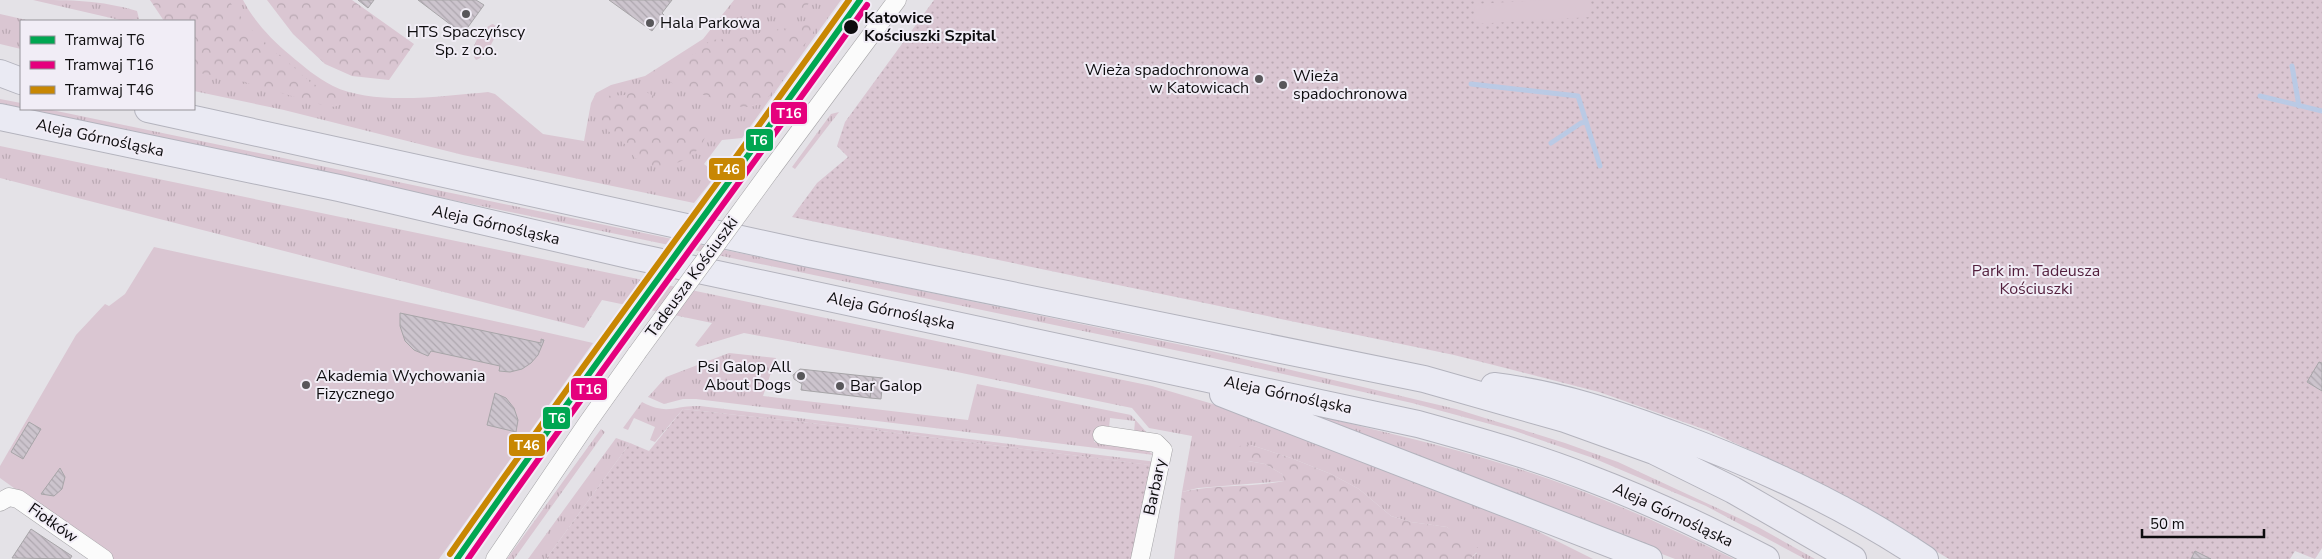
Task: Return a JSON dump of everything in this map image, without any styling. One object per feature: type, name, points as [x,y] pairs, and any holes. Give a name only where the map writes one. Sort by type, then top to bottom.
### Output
[{"type":"highway","points":[[0,73],[20,81]]},
{"type":"highway","points":[[0,78],[20,81]]},
{"type":"highway","points":[[153,110],[805,254],[1424,379],[1565,419],[1654,452],[1766,508],[1854,559]]},
{"type":"highway","name":"Aleja Górnośląska","points":[[0,117],[339,188],[634,256],[1418,424],[1526,456],[1588,477],[1658,506],[1766,559]]},
{"type":"highway","points":[[1143,364],[1528,514],[1649,559]]},
{"type":"highway","points":[[1424,379],[1537,391],[1643,422],[1731,456],[1798,486],[1889,535],[1925,559]]},
{"type":"highway","points":[[1528,514],[1607,559]]},
{"type":"street","name":"Tadeusza Kościuszki","points":[[495,559],[637,353],[897,0]]},
{"type":"street","name":"Barbary","points":[[1102,435],[1156,443],[1163,450],[1140,559]]},
{"type":"street","name":"Fiołków","points":[[0,502],[9,497],[18,498],[104,559]]},
{"type":"green space","points":[[33,0],[98,3],[137,11],[139,19],[120,20]]},
{"type":"green space","points":[[150,0],[243,0],[276,43],[310,72],[333,86],[349,92],[388,98],[430,97],[488,92],[495,94],[543,134],[584,141],[591,103],[596,93],[611,85],[645,76],[703,39],[734,0],[841,0],[742,138],[722,140],[704,164],[717,174],[694,203],[463,155],[284,110],[195,91],[195,20]]},
{"type":"green space","points":[[150,0],[229,0],[235,10],[266,46],[287,61],[311,83],[341,96],[341,104],[333,107],[327,106],[233,79],[195,72],[195,20],[163,20]]},
{"type":"green space","points":[[267,0],[352,0],[414,44],[389,80],[352,76],[325,64],[293,34]]},
{"type":"green space","points":[[761,0],[812,0],[800,10],[784,15],[775,15],[768,13],[763,8]]},
{"type":"green space","name":"Park im. Tadeusza Kościuszki","points":[[934,0],[2322,0],[2322,548],[2315,559],[2295,551],[2290,559],[1949,559],[1850,499],[1806,476],[1709,431],[1599,392],[1454,355],[792,217],[817,183],[848,157],[837,146],[845,122]]},
{"type":"green space","points":[[1544,0],[1590,0],[1591,17],[1475,24],[1474,4]]},
{"type":"green space","points":[[0,14],[27,20],[20,20],[20,49],[0,44]]},
{"type":"green space","points":[[807,20],[816,23],[815,29],[806,43],[790,60],[772,92],[763,102],[757,105],[751,107],[737,106],[682,87],[670,82],[668,79],[668,68],[696,53],[711,40],[750,37],[764,31],[789,28]]},
{"type":"green space","points":[[493,24],[497,27],[497,31],[493,41],[484,55],[476,60],[473,51],[477,39],[484,29]]},
{"type":"green space","points":[[640,89],[670,104],[703,127],[706,134],[697,151],[690,157],[663,166],[644,165],[634,157],[626,145],[607,130],[601,118],[601,104],[606,96],[625,95]]},
{"type":"green space","points":[[0,99],[20,103],[20,110],[52,110],[1206,350],[1456,409],[1565,443],[1618,462],[1758,527],[1815,559],[1805,559],[1706,506],[1593,458],[1512,430],[1412,403],[1208,357],[0,106]]},
{"type":"green space","points":[[839,112],[795,169],[792,167],[831,114]]},
{"type":"green space","points":[[0,146],[1152,386],[1223,407],[1503,514],[1593,559],[1470,559],[1477,553],[1447,527],[1411,522],[1391,516],[1359,489],[1331,474],[1251,445],[1248,461],[1265,464],[1282,474],[1284,481],[1198,488],[1182,492],[1192,436],[1149,428],[1132,408],[952,371],[744,333],[698,347],[695,345],[712,323],[602,300],[584,328],[0,178]]},
{"type":"green space","name":"Akademia Wychowania Fizycznego","points":[[154,247],[593,343],[439,559],[113,559],[0,478],[0,466],[76,335],[105,304],[109,306],[125,294]]},
{"type":"green space","points":[[729,353],[776,358],[763,396],[968,420],[977,384],[1131,415],[1148,434],[1134,432],[1135,421],[1110,418],[1109,428],[1096,427],[1094,442],[1145,449],[1154,455],[696,399],[683,399],[664,404],[648,397],[666,377]]},
{"type":"green space","points":[[642,402],[665,409],[700,406],[1157,462],[1145,505],[1150,465],[873,430],[683,409],[655,442],[650,440],[655,427],[634,418],[628,430],[623,428]]},
{"type":"green space","points":[[683,409],[873,430],[1151,465],[1131,559],[546,559],[630,443],[649,451]]},
{"type":"green space","points":[[1320,419],[1331,419],[1417,440],[1533,473],[1620,507],[1734,559],[1675,559],[1320,422]]},
{"type":"green space","points":[[601,429],[605,432],[514,559],[507,559]]},
{"type":"green space","points":[[616,438],[630,443],[546,559],[528,559]]},
{"type":"green space","points":[[1251,445],[1331,474],[1359,489],[1391,516],[1411,522],[1447,527],[1480,549],[1470,559],[1174,559],[1182,492],[1284,481],[1282,474],[1265,464],[1248,461],[1239,446]]},
{"type":"building","points":[[358,0],[374,0],[368,8]]},
{"type":"building","points":[[418,0],[476,0],[484,5],[463,34]]},
{"type":"building","name":"Hala Parkowa","points":[[609,0],[672,0],[652,31]]},
{"type":"building","points":[[400,313],[541,343],[541,339],[544,340],[538,355],[531,363],[522,369],[510,372],[499,371],[500,366],[431,351],[428,356],[414,350],[405,341],[400,326]]},
{"type":"building","points":[[2319,362],[2322,363],[2322,391],[2307,382]]},
{"type":"building","points":[[800,369],[873,377],[870,398],[801,390],[802,384],[794,379],[793,375]]},
{"type":"building","points":[[873,377],[883,378],[881,399],[870,398]]},
{"type":"building","points":[[495,393],[506,398],[514,408],[518,420],[516,432],[487,425]]},
{"type":"building","points":[[29,422],[41,429],[23,459],[11,452]]},
{"type":"building","points":[[60,468],[65,477],[62,489],[54,496],[41,494]]},
{"type":"building","points":[[31,529],[72,556],[70,559],[12,558]]},
{"type":"building","points":[[2195,551],[2211,559],[2191,559]]},
{"type":"waterway","points":[[2292,66],[2299,106]]},
{"type":"waterway","points":[[1471,84],[1578,96],[1600,166]]},
{"type":"waterway","points":[[2260,96],[2322,111]]},
{"type":"waterway","points":[[1551,143],[1581,123],[1586,122]]},
{"type":"tram line","name":"T46","points":[[450,554],[849,0]]},
{"type":"tram line","name":"T6","points":[[457,559],[860,0]]},
{"type":"tram line","name":"T16","points":[[468,559],[867,5]]},
{"type":"place","name":"HTS Spaczyńscy Sp. z o.o.","points":[[466,14]]},
{"type":"place","name":"Hala Parkowa","points":[[650,23]]},
{"type":"place","name":"Katowice Kościuszki Szpital","points":[[851,27]]},
{"type":"place","name":"Wieża spadochronowa w Katowicach","points":[[1259,79]]},
{"type":"place","name":"Wieża spadochronowa","points":[[1283,85]]},
{"type":"place","name":"Psi Galop All About Dogs","points":[[801,376]]},
{"type":"place","name":"Akademia Wychowania Fizycznego","points":[[306,385]]},
{"type":"place","name":"Bar Galop","points":[[840,386]]}]
